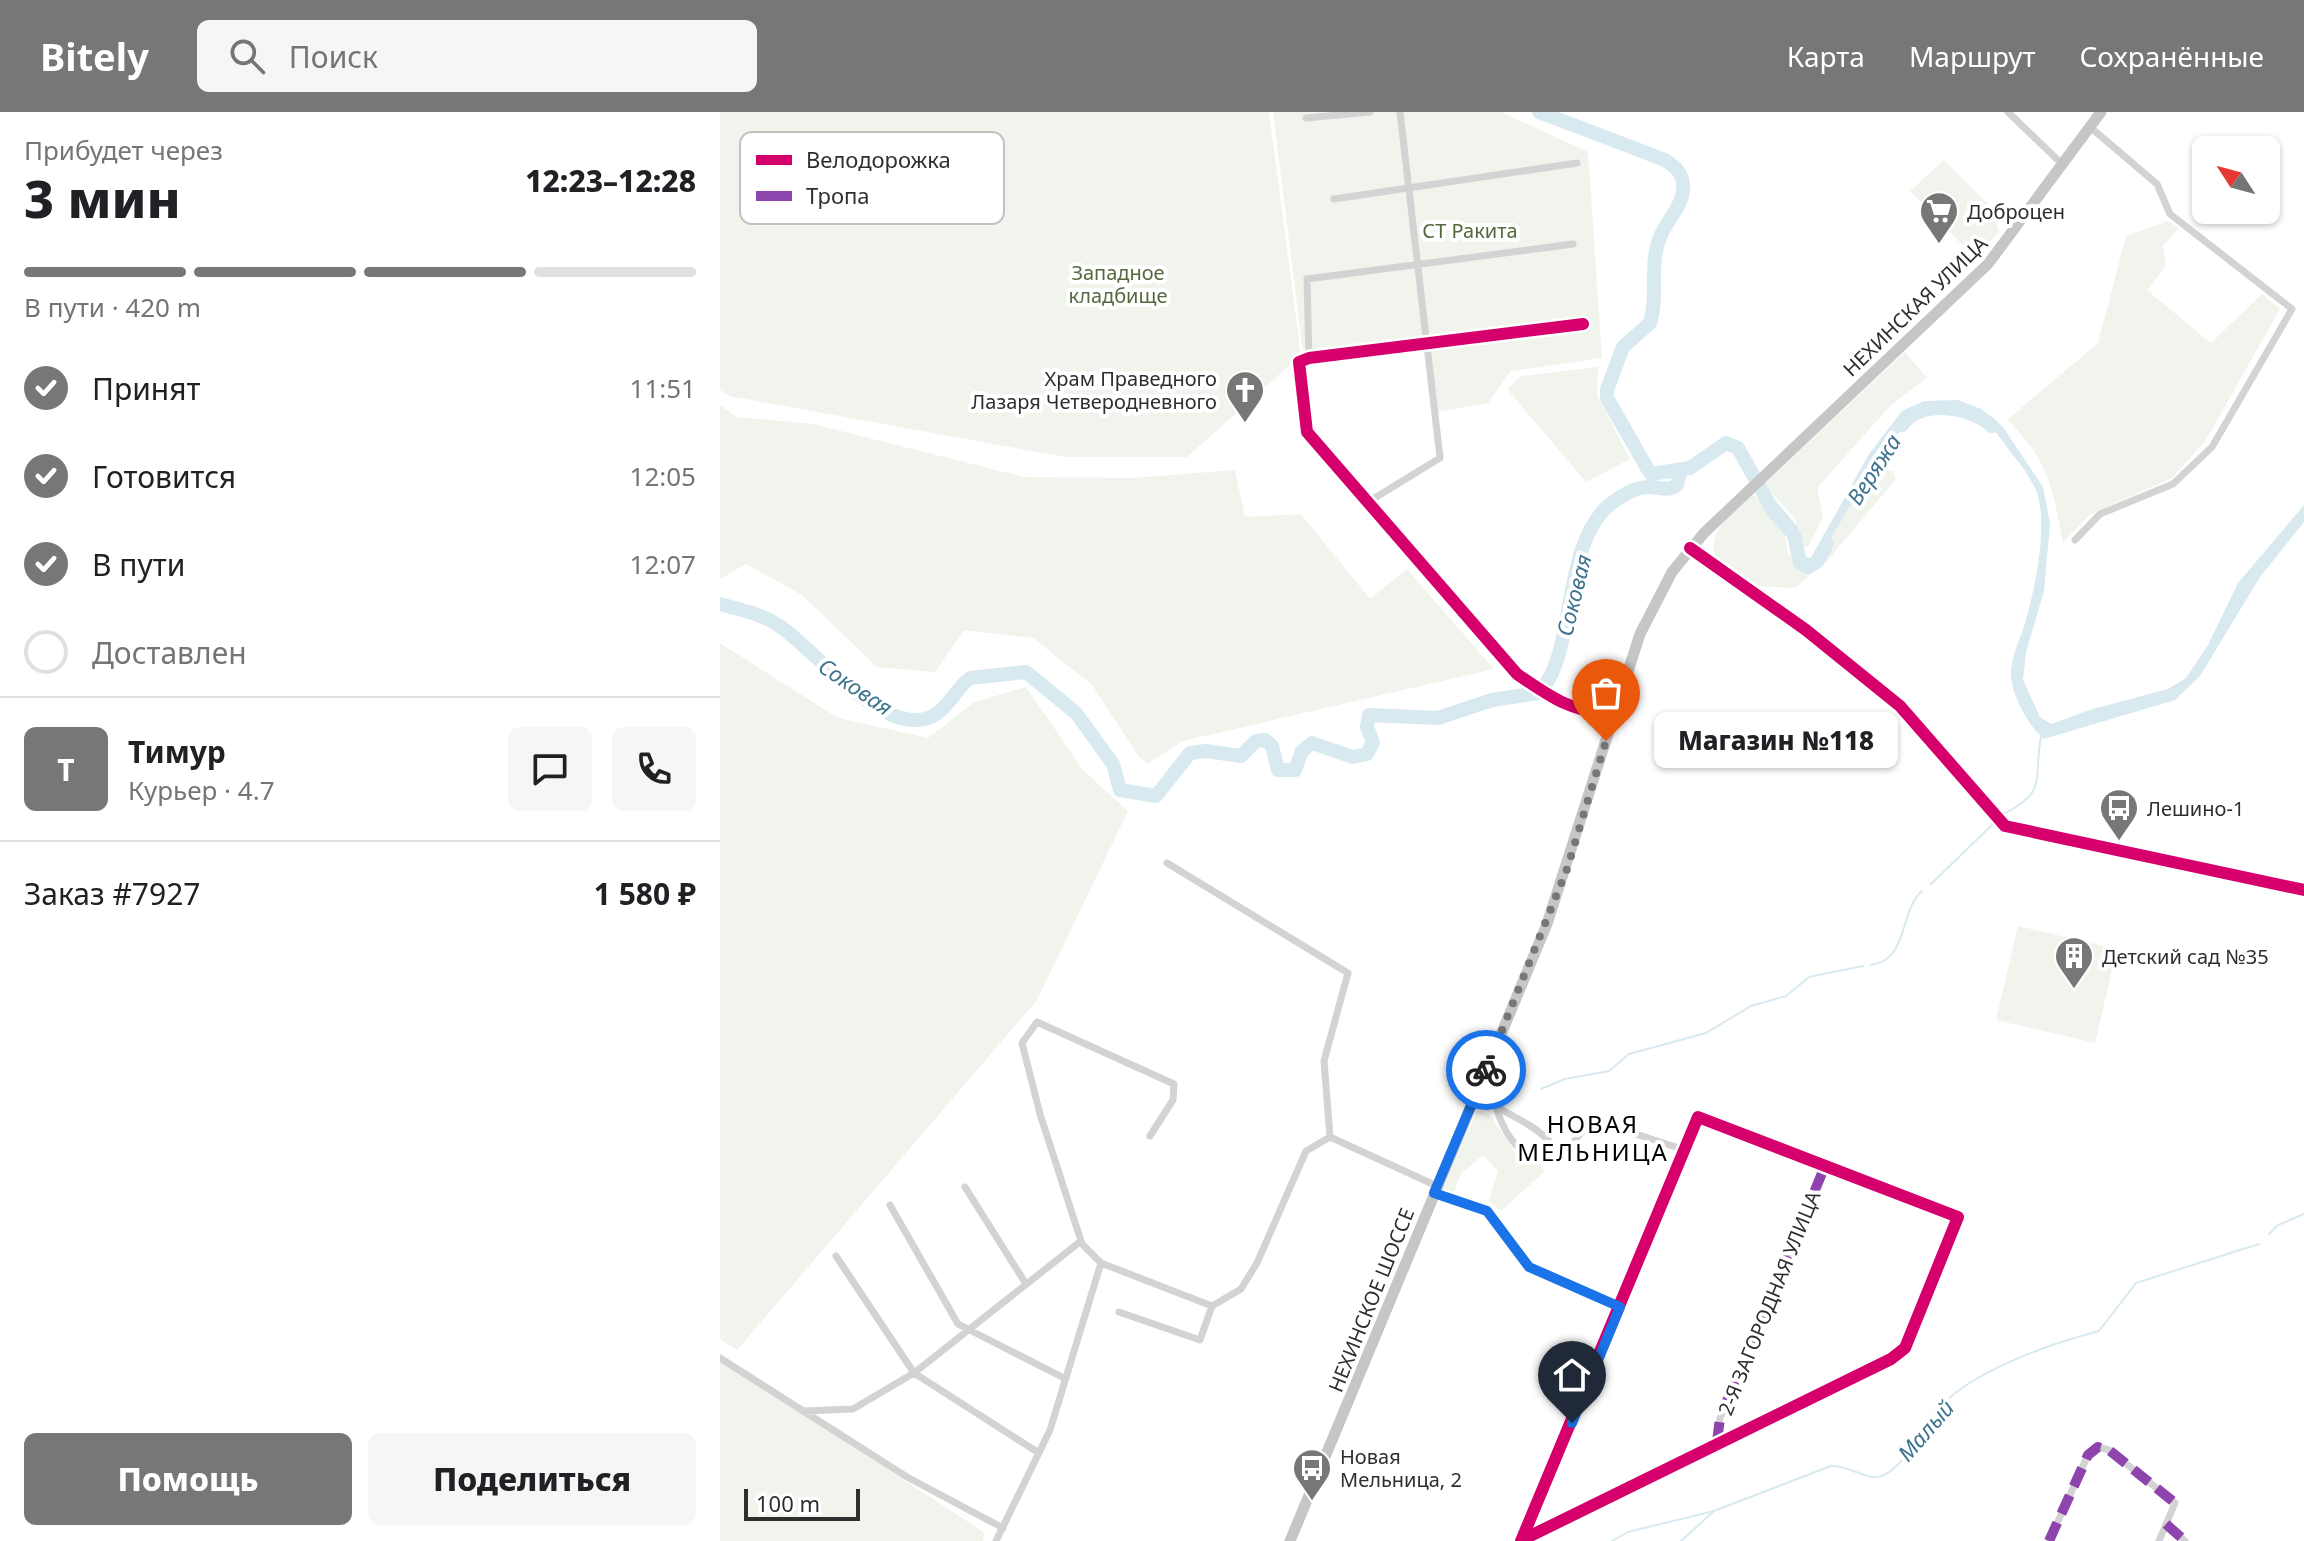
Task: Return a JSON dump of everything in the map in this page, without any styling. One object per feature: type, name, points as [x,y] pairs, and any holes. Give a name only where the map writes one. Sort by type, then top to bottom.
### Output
[{"type":"main road","name":"НЕХИНСКАЯ УЛИЦА","points":[[1732,506],[1988,264],[2101,112]]},
{"type":"main road","name":"НЕХИНСКОЕ ШОССЕ","points":[[1290,1541],[1562,883],[1649,613],[1690,548],[1732,506]]},
{"type":"street","points":[[1306,118],[1370,112]]},
{"type":"street","points":[[1368,502],[1440,458],[1400,112]]},
{"type":"street","points":[[2008,112],[2063,165]]},
{"type":"street","points":[[2075,540],[2100,514],[2173,484],[2212,447],[2292,309],[2170,214],[2157,184],[2090,127]]},
{"type":"street","points":[[1334,199],[1577,163]]},
{"type":"street","points":[[1309,358],[1307,279],[1573,244]]},
{"type":"street","points":[[1583,324],[1309,358],[1299,362],[1307,432],[1517,674],[1559,704],[1578,712],[1614,716]]},
{"type":"street","points":[[1690,548],[1806,630],[1900,706],[2005,826],[2304,890]]},
{"type":"street","points":[[1167,863],[1348,973],[1324,1061],[1330,1137]]},
{"type":"street","points":[[1150,1136],[1173,1100],[1174,1084],[1037,1022],[1022,1043],[1040,1114],[1081,1241],[1101,1263],[1212,1306]]},
{"type":"street","points":[[1476,1093],[1497,1110],[1549,1137],[1560,1156]]},
{"type":"street","points":[[1497,1110],[1507,1136],[1518,1150],[1545,1160],[1569,1150],[1587,1125],[1596,1121],[1685,1150]]},
{"type":"street","points":[[1698,1117],[1958,1217],[1905,1348],[1891,1359],[1523,1540],[1698,1117]]},
{"type":"street","points":[[1330,1137],[1436,1190],[1487,1211],[1529,1267],[1620,1307]]},
{"type":"street","points":[[1119,1312],[1200,1340],[1212,1306],[1241,1289],[1257,1263],[1306,1151],[1330,1137]]},
{"type":"street","name":"2-Я ЗАГОРОДНАЯ УЛИЦА","points":[[1717,1442],[1720,1418],[1825,1166]]},
{"type":"street","points":[[965,1187],[1026,1284]]},
{"type":"street","points":[[890,1205],[958,1324],[1066,1379]]},
{"type":"street","points":[[803,1411],[853,1409],[914,1373],[1081,1241]]},
{"type":"street","points":[[836,1256],[914,1373],[1039,1453]]},
{"type":"street","points":[[996,1541],[1039,1453],[1066,1379],[1101,1263]]},
{"type":"street","points":[[720,1358],[907,1477],[1003,1528]]},
{"type":"street","points":[[2049,1541],[2093,1449],[2109,1450],[2175,1503],[2159,1541]]},
{"type":"street","points":[[2166,1524],[2185,1541]]},
{"type":"green space","name":"Западное кладбище","points":[[720,112],[1269,112],[1301,355],[1187,457],[1065,457],[729,396],[720,390]]},
{"type":"green space","name":"СТ Ракита","points":[[1273,112],[1501,112],[1588,152],[1602,358],[1511,371],[1488,403],[1438,412],[1429,340],[1303,353]]},
{"type":"green space","points":[[1944,160],[1990,206],[1999,232],[1975,258],[1910,191]]},
{"type":"green space","points":[[2168,221],[2179,228],[2163,246],[2166,266],[2147,290],[2211,343],[2262,294],[2280,309],[2206,440],[2172,478],[2089,515],[2063,543],[2052,491],[2041,462],[2007,420],[2098,343],[2126,236]]},
{"type":"green space","points":[[1905,352],[1927,378],[1891,405],[1817,488],[1823,517],[1808,547],[1801,548],[1796,520],[1764,484]]},
{"type":"green space","points":[[1598,367],[1597,395],[1630,459],[1586,482],[1507,389],[1521,376]]},
{"type":"green space","points":[[720,405],[737,417],[813,424],[1024,477],[1133,478],[1235,470],[1245,517],[1301,514],[1370,599],[1407,569],[1494,669],[1183,741],[1148,764],[1139,757],[1092,685],[1033,638],[964,630],[935,672],[877,667],[802,595],[746,564],[720,579]]},
{"type":"green space","points":[[1869,471],[1893,471],[1896,479],[1828,560],[1795,588],[1759,586],[1714,554],[1720,527],[1752,493],[1783,527],[1788,554],[1799,566],[1819,556]]},
{"type":"green space","points":[[720,643],[838,718],[928,738],[975,702],[1026,687],[1083,770],[1128,811],[1037,1000],[737,1350],[720,1339]]},
{"type":"green space","points":[[2018,926],[2117,949],[2095,1043],[1996,1020]]},
{"type":"green space","points":[[1477,1110],[1490,1115],[1516,1154],[1542,1162],[1544,1172],[1501,1211],[1489,1201],[1498,1171],[1483,1155],[1461,1174],[1454,1192],[1443,1189]]},
{"type":"green space","points":[[720,1360],[985,1533],[983,1541],[720,1541]]},
{"type":"water","points":[[1958,400],[1981,409],[2003,427],[2043,487],[2050,524],[2044,591],[2026,652],[2023,680],[2040,717],[2051,724],[2168,689],[2186,678],[2208,645],[2238,583],[2304,505],[2304,522],[2260,577],[2200,676],[2175,700],[2044,739],[2033,727],[2014,693],[2011,670],[2036,575],[2041,538],[2040,504],[2031,480],[1998,436],[1988,424],[1968,413],[1931,409],[1910,417],[1860,489],[1818,560],[1806,563],[1799,560],[1794,534],[1761,496],[1767,491],[1798,527],[1803,556],[1811,558],[1869,454],[1902,411],[1924,401]]},
{"type":"waterway","name":"Веряжа","points":[[1539,112],[1665,160],[1681,176],[1681,198],[1657,246],[1650,323],[1623,347],[1607,390],[1607,398],[1647,468],[1651,474],[1690,468],[1726,443],[1738,448],[1773,511],[1794,535],[1800,563],[1807,567],[1817,562],[1827,544]]},
{"type":"waterway","name":"Веряжа","points":[[1902,425],[1921,411],[1946,408],[1971,414],[1992,426]]},
{"type":"waterway","name":"Соковая","points":[[720,604],[778,625],[866,700],[906,719],[925,719],[939,712],[970,678],[1026,672],[1076,713],[1113,764],[1120,790],[1156,796],[1190,753],[1206,751],[1241,756],[1256,741],[1265,740],[1272,746],[1278,770],[1295,770],[1302,751],[1312,743],[1353,757],[1367,754],[1373,742],[1367,727],[1369,715],[1438,718],[1492,700],[1538,693],[1550,677],[1559,655],[1575,574],[1593,524],[1609,505],[1632,491],[1643,487],[1666,489],[1677,485],[1681,470]]},
{"type":"waterway","points":[[2003,814],[2027,799],[2033,791],[2041,737]]},
{"type":"waterway","points":[[1931,884],[1994,823]]},
{"type":"waterway","points":[[1871,965],[1892,954],[1910,910],[1922,891]]},
{"type":"waterway","points":[[1541,1089],[1565,1079],[1609,1071],[1629,1054],[1706,1033],[1751,1006],[1786,996],[1809,977],[1863,966]]},
{"type":"waterway","name":"Малый","points":[[2269,1234],[2278,1225],[2304,1214]]},
{"type":"waterway","name":"Малый","points":[[1612,1541],[1628,1532],[1714,1511],[1831,1466],[1871,1477],[1884,1475],[1909,1452],[1943,1404],[1975,1380],[2038,1350],[2099,1331],[2136,1283],[2259,1244]]},
{"type":"waterway","points":[[1681,1541],[1713,1512]]},
{"type":"marked path","points":[[1717,1442],[1720,1418],[1825,1166]]},
{"type":"marked path","points":[[2049,1541],[2088,1455],[2098,1447],[2109,1450],[2175,1503]]},
{"type":"marked path","points":[[2166,1524],[2185,1541]]},
{"type":"cycle path","points":[[1583,324],[1309,358],[1299,362],[1307,432],[1517,674],[1562,702],[1614,716]]},
{"type":"cycle path","points":[[1690,548],[1806,630],[1900,706],[2005,826],[2304,890]]},
{"type":"cycle path","points":[[1521,1541],[1698,1117],[1958,1217],[1905,1348],[1891,1359],[1524,1539]]},
{"type":"way so far","points":[[1486,1070],[1547,924],[1577,840],[1606,741]]},
{"type":"place","name":"Доброцен","points":[[1939,245]]},
{"type":"place","name":"Храм Праведного Лазаря Четверодневного","points":[[1245,424]]},
{"type":"place","name":"Магазин №118","points":[[1606,741]]},
{"type":"place","name":"Лешино-1","points":[[2119,842]]},
{"type":"place","name":"Детский сад №35","points":[[2074,990]]},
{"type":"place","name":"Новая Мельница, 2","points":[[1312,1502]]},
{"type":"district","name":"НОВАЯ МЕЛЬНИЦА","points":[[1593,1137]]},
{"type":"route","points":[[1486,1070],[1434,1193],[1487,1211],[1529,1267],[1620,1307],[1572,1423]]}]
